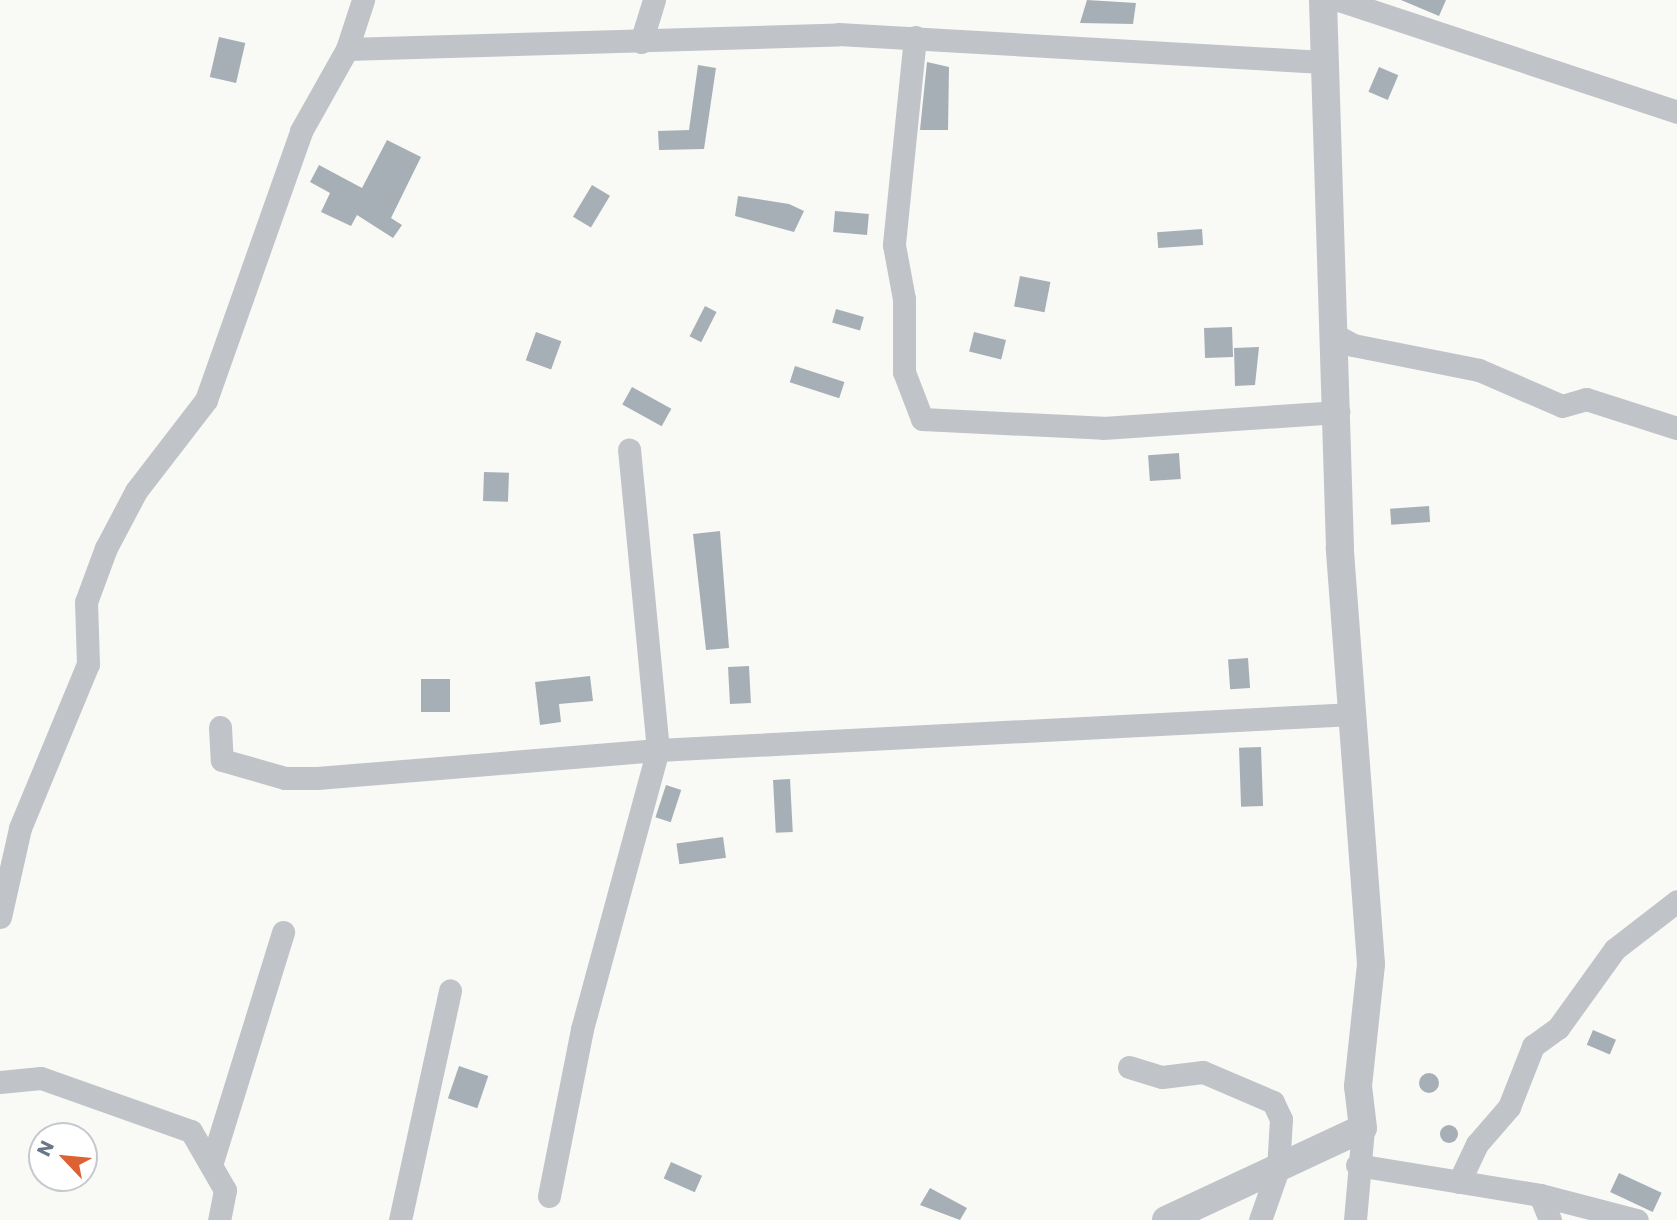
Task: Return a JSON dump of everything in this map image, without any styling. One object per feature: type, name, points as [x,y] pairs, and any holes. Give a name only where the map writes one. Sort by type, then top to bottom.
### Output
[{"type":"street","points":[[0,917],[20,828],[88,664],[86,601],[106,548],[136,491],[206,400],[301,131],[347,49],[363,0]]},
{"type":"street","points":[[641,42],[654,0]]},
{"type":"street","points":[[1323,0],[1338,412],[1353,714],[1371,964],[1359,1086],[1363,1128],[1357,1165],[1355,1220]]},
{"type":"street","points":[[1339,0],[1677,112]]},
{"type":"street","points":[[347,49],[915,37],[1326,62]]},
{"type":"street","points":[[915,37],[894,245],[904,299],[904,372],[922,419],[1103,428],[1338,412]]},
{"type":"street","points":[[1335,335],[1353,345],[1479,370],[1562,406],[1586,398],[1677,428]]},
{"type":"street","points":[[549,1196],[582,1029],[658,750],[629,449]]},
{"type":"street","points":[[220,727],[222,760],[285,778],[658,750],[1353,714]]},
{"type":"street","points":[[1459,1182],[1477,1144],[1509,1107],[1533,1046],[1559,1028],[1615,949],[1677,901]]},
{"type":"street","points":[[211,1165],[283,932]]},
{"type":"street","points":[[400,1220],[450,990]]},
{"type":"street","points":[[1129,1067],[1162,1077],[1203,1072],[1260,1092],[1280,1119],[1278,1169],[1260,1220]]},
{"type":"street","points":[[0,1082],[41,1078],[131,1106],[191,1131],[225,1190],[219,1220]]},
{"type":"street","points":[[1166,1220],[1363,1128]]},
{"type":"street","points":[[1357,1165],[1539,1195],[1636,1220]]},
{"type":"street","points":[[1539,1195],[1550,1220]]},
{"type":"building","points":[[1087,0],[1136,3],[1133,24],[1080,23]]},
{"type":"building","points":[[1401,0],[1446,0],[1439,16]]},
{"type":"building","points":[[219,37],[245,43],[236,83],[210,77]]},
{"type":"building","points":[[927,62],[949,67],[948,130],[920,130]]},
{"type":"building","points":[[698,65],[716,68],[704,149],[659,150],[658,131],[689,130]]},
{"type":"building","points":[[1379,67],[1398,75],[1388,100],[1368,92]]},
{"type":"building","points":[[387,140],[421,157],[391,218],[402,225],[393,238],[357,215],[351,226],[321,212],[330,193],[310,182],[319,165],[362,188]]},
{"type":"building","points":[[592,185],[610,196],[591,228],[573,217]]},
{"type":"building","points":[[738,196],[789,204],[804,211],[794,232],[735,216]]},
{"type":"building","points":[[835,211],[869,214],[867,235],[833,232]]},
{"type":"building","points":[[1202,229],[1203,245],[1158,248],[1157,232]]},
{"type":"building","points":[[1020,276],[1050,282],[1045,312],[1014,306]]},
{"type":"building","points":[[705,306],[717,312],[701,342],[690,336]]},
{"type":"building","points":[[836,309],[864,317],[860,330],[832,322]]},
{"type":"building","points":[[1232,327],[1233,357],[1205,358],[1204,328]]},
{"type":"building","points":[[536,332],[561,341],[551,369],[526,360]]},
{"type":"building","points":[[974,332],[1006,340],[1001,359],[969,351]]},
{"type":"building","points":[[1259,347],[1255,385],[1235,386],[1234,348]]},
{"type":"building","points":[[795,366],[844,382],[839,398],[790,382]]},
{"type":"building","points":[[632,387],[671,409],[662,426],[622,404]]},
{"type":"building","points":[[1179,453],[1181,479],[1150,481],[1148,455]]},
{"type":"building","points":[[484,472],[509,473],[508,502],[483,501]]},
{"type":"building","points":[[1429,506],[1430,522],[1391,525],[1390,509]]},
{"type":"building","points":[[720,531],[729,648],[706,650],[693,534]]},
{"type":"building","points":[[1248,658],[1250,688],[1230,689],[1228,659]]},
{"type":"building","points":[[749,666],[751,703],[730,704],[728,667]]},
{"type":"building","points":[[590,676],[593,701],[559,704],[561,722],[540,725],[535,682]]},
{"type":"building","points":[[421,679],[450,679],[450,712],[421,712]]},
{"type":"building","points":[[1261,747],[1263,806],[1241,807],[1239,748]]},
{"type":"building","points":[[790,779],[793,832],[776,833],[773,780]]},
{"type":"building","points":[[666,785],[681,790],[671,822],[655,817]]},
{"type":"building","points":[[723,837],[726,858],[679,864],[676,844]]},
{"type":"building","points":[[1593,1030],[1616,1040],[1610,1054],[1587,1045]]},
{"type":"building","points":[[459,1066],[488,1076],[477,1108],[448,1098]]},
{"type":"building","points":[[1429,1073],[1436,1076],[1439,1083],[1436,1090],[1429,1093],[1422,1090],[1419,1083],[1422,1076]]},
{"type":"building","points":[[1445,1125],[1453,1125],[1458,1134],[1456,1141],[1445,1143],[1440,1138],[1440,1130]]},
{"type":"building","points":[[671,1162],[702,1176],[695,1192],[664,1178]]},
{"type":"building","points":[[1619,1173],[1662,1193],[1653,1212],[1610,1192]]},
{"type":"building","points":[[930,1188],[967,1208],[960,1220],[920,1205]]}]
